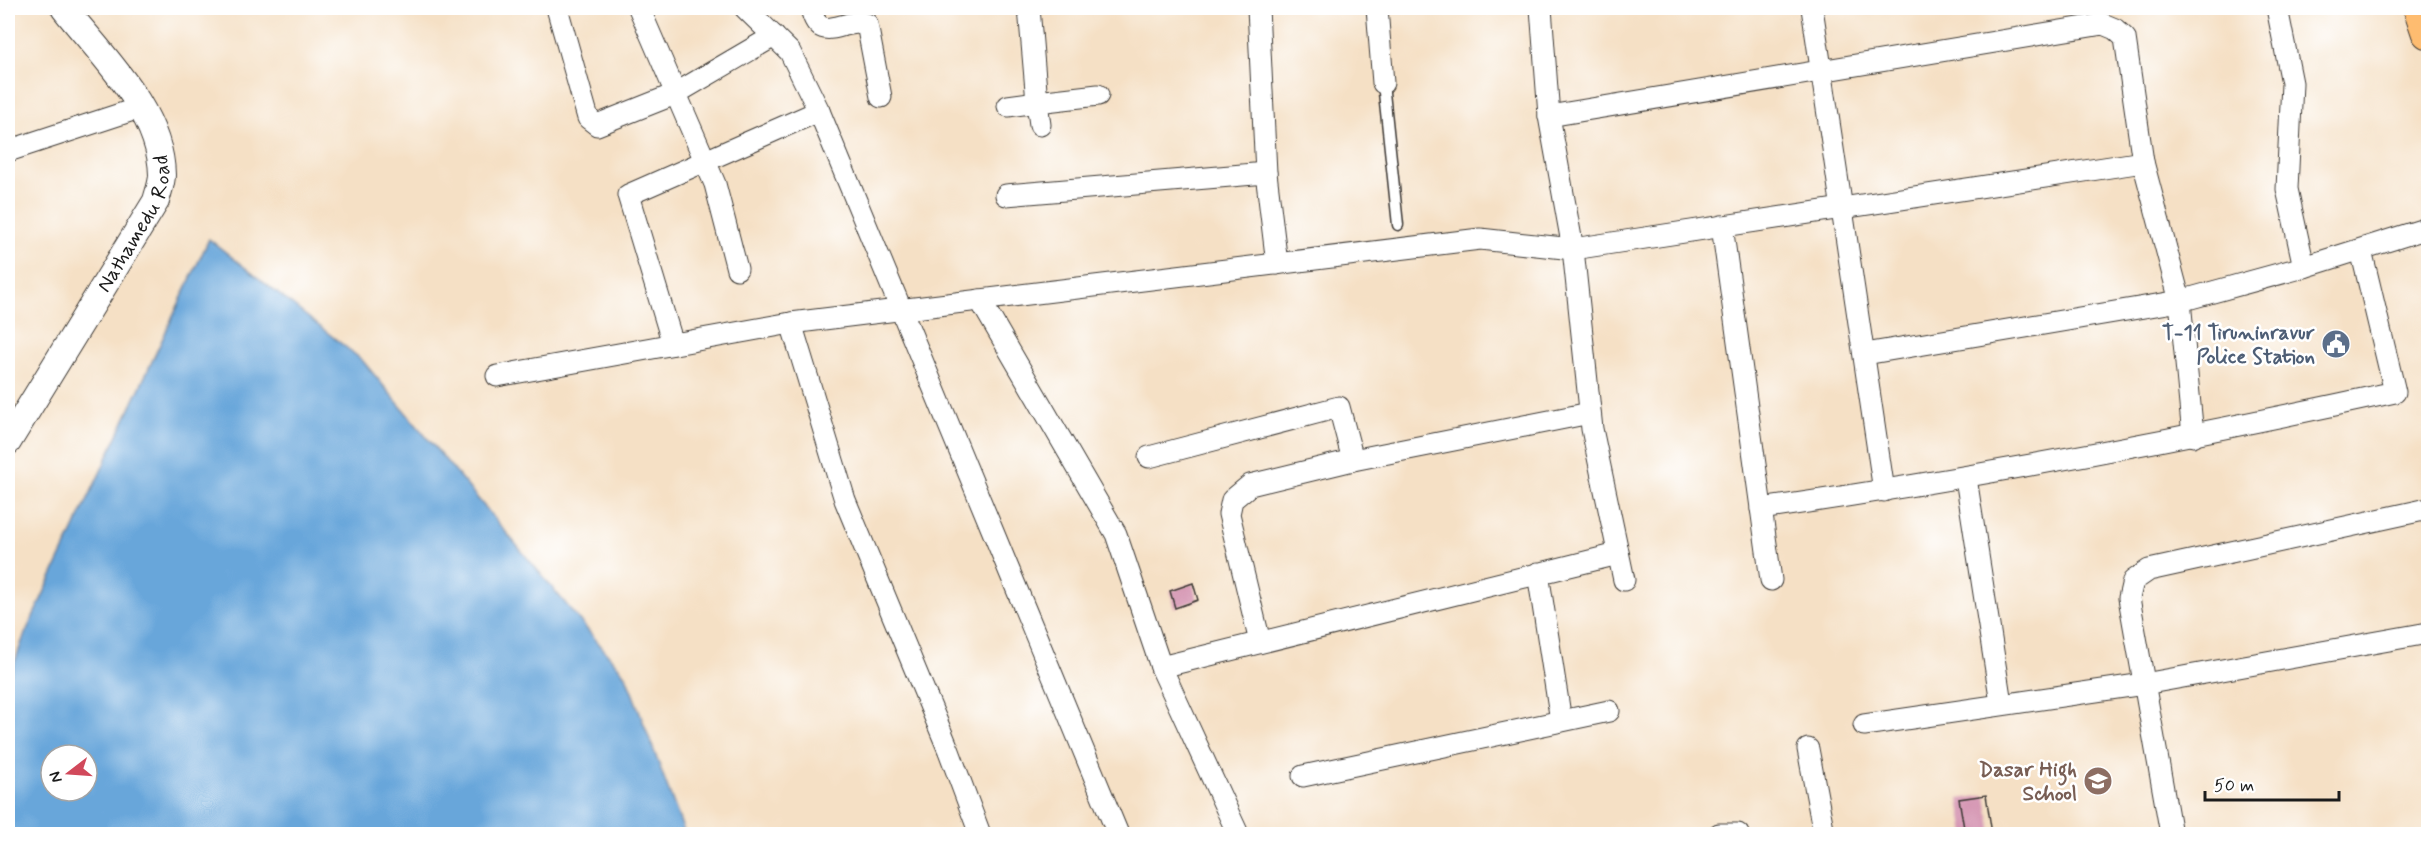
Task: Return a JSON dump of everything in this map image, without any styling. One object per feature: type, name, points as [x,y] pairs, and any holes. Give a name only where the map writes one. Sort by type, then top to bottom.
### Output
[{"type":"highway","points":[[2420,8],[2428,32]]},
{"type":"street","name":"Nathamedu Road","points":[[8,442],[156,201],[162,177],[159,147],[142,106],[64,8]]},
{"type":"street","points":[[557,8],[591,123],[597,125],[675,94],[774,36]]},
{"type":"street","points":[[639,8],[715,184],[737,269]]},
{"type":"street","points":[[745,8],[790,52],[819,111],[903,309],[1118,834]]},
{"type":"street","points":[[811,8],[815,24],[819,27],[867,24],[881,97]]},
{"type":"street","points":[[1029,8],[1040,125]]},
{"type":"street","points":[[1258,8],[1266,172],[1277,264]]},
{"type":"street","points":[[1377,8],[1383,83]]},
{"type":"street","points":[[1541,8],[1549,116],[1573,249],[1590,413],[1624,580]]},
{"type":"street","points":[[1812,8],[1884,491]]},
{"type":"street","points":[[2277,8],[2292,83],[2287,189],[2304,267]]},
{"type":"street","points":[[1549,116],[2103,24],[2115,29],[2125,38],[2143,162],[2180,302],[2193,436]]},
{"type":"street","points":[[1008,106],[1098,95]]},
{"type":"street","points":[[8,151],[142,106]]},
{"type":"street","points":[[673,344],[628,195],[819,111]]},
{"type":"street","points":[[497,376],[791,323],[1480,239],[1573,249],[2143,162]]},
{"type":"street","points":[[1006,195],[1266,172]]},
{"type":"street","points":[[1722,226],[1771,580]]},
{"type":"street","points":[[1865,354],[2180,302],[2361,250],[2428,228]]},
{"type":"street","points":[[1761,509],[1966,478],[2193,436],[2395,392],[2361,250]]},
{"type":"street","points":[[980,300],[1116,534],[1161,667],[1238,834]]},
{"type":"street","points":[[791,323],[845,500],[949,751],[980,834]]},
{"type":"street","points":[[1149,457],[1339,407],[1353,459]]},
{"type":"street","points":[[1260,642],[1229,514],[1232,500],[1250,485],[1353,459],[1590,413]]},
{"type":"street","points":[[1966,478],[2001,703]]},
{"type":"street","points":[[2171,834],[2128,598],[2133,581],[2149,570],[2428,509]]},
{"type":"street","points":[[1161,667],[1618,554]]},
{"type":"street","points":[[1538,573],[1561,721]]},
{"type":"street","points":[[1864,725],[2001,703],[2144,684],[2428,633]]},
{"type":"street","points":[[1303,776],[1609,711]]},
{"type":"street","points":[[1808,749],[1824,834]]},
{"type":"street","points":[[1719,834],[1738,834]]},
{"type":"lane","points":[[1383,83],[1398,225]]},
{"type":"water","points":[[209,239],[362,360],[626,676],[685,834],[8,834],[8,681],[24,636]]},
{"type":"building","points":[[1193,583],[1198,600],[1175,608],[1170,591]]},
{"type":"building","points":[[1986,795],[1992,834],[1965,834],[1959,799]]},
{"type":"place","name":"T-11 Tiruninravur Police Station","points":[[2336,344]]},
{"type":"place","name":"Dasar High School","points":[[2098,781]]}]
